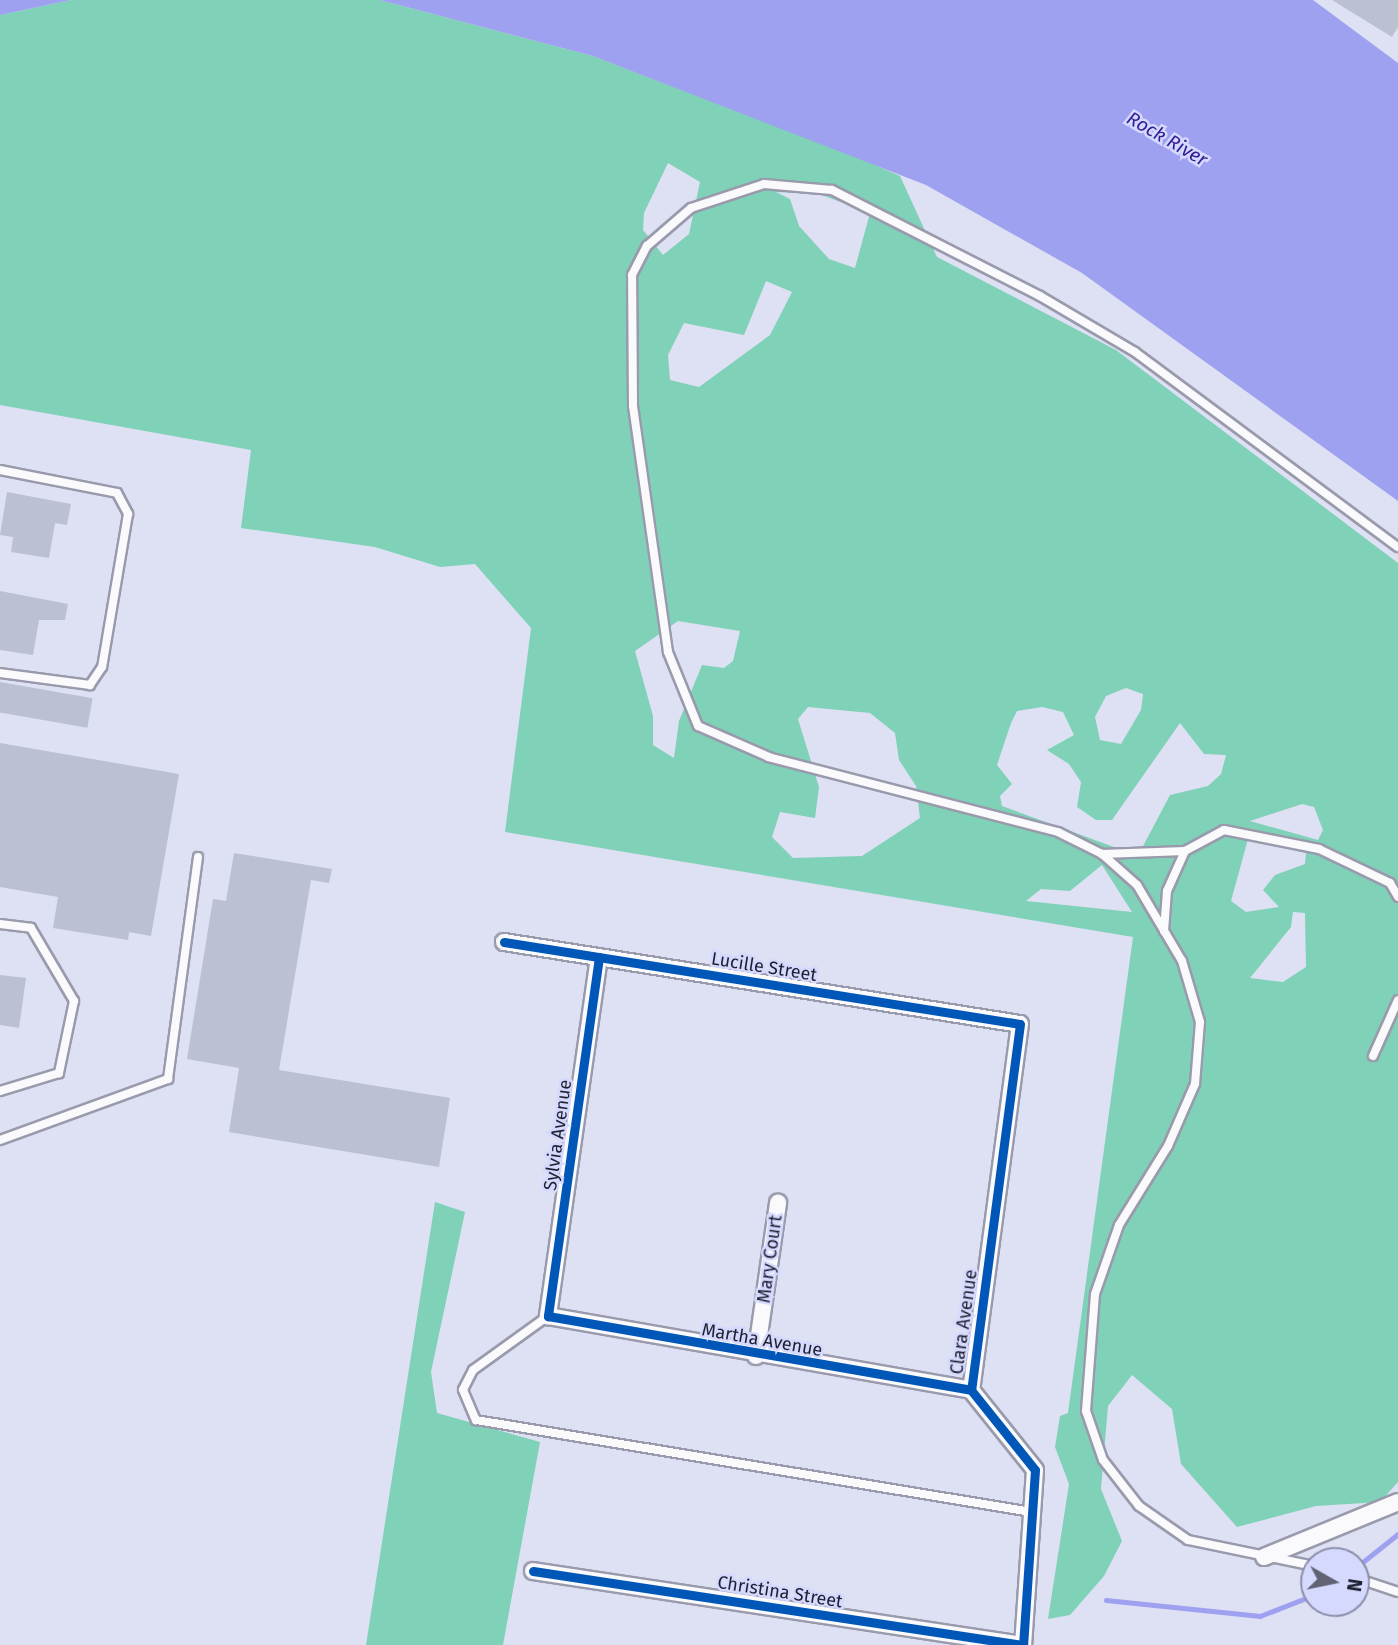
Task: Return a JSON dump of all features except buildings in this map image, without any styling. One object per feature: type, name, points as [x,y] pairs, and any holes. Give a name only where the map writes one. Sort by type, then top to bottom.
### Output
[{"type":"street","name":"Lucille Street","points":[[504,942],[1020,1024]]},
{"type":"street","name":"Sylvia Avenue","points":[[548,1316],[599,957]]},
{"type":"street","name":"Clara Avenue","points":[[1020,1024],[971,1390],[1035,1470],[1022,1645]]},
{"type":"street","name":"Mary Court","points":[[756,1356],[778,1203]]},
{"type":"street","name":"Martha Avenue","points":[[548,1316],[756,1356],[971,1390]]},
{"type":"street","points":[[1264,1557],[1398,1502]]},
{"type":"street","name":"Christina Street","points":[[534,1571],[1022,1645]]},
{"type":"lane","points":[[1300,1563],[1188,1540],[1139,1506],[1103,1460],[1086,1411],[1095,1294],[1119,1225],[1168,1146],[1195,1084],[1200,1022],[1182,961],[1137,885],[1102,854],[1058,832],[769,757],[698,726],[668,652],[633,406],[632,275],[647,246],[691,208],[764,184],[832,190],[1017,283],[1135,352],[1398,547]]},
{"type":"lane","points":[[0,470],[117,493],[128,514],[102,667],[90,685],[0,673]]},
{"type":"lane","points":[[1102,854],[1185,851],[1224,830],[1274,838],[1361,867],[1390,883],[1398,897]]},
{"type":"lane","points":[[1164,931],[1167,891],[1185,851]]},
{"type":"lane","points":[[0,1140],[168,1079],[198,857]]},
{"type":"lane","points":[[0,924],[31,928],[74,1001],[59,1073],[0,1091]]},
{"type":"lane","points":[[1373,1056],[1398,1000]]},
{"type":"lane","points":[[548,1316],[473,1370],[463,1390],[476,1420],[1032,1512]]},
{"type":"lane","points":[[1370,1583],[1398,1592]]},
{"type":"green space","points":[[71,0],[380,0],[593,56],[859,158],[900,176],[937,257],[1116,350],[1398,563],[1398,1482],[1380,1502],[1316,1506],[1237,1527],[1181,1464],[1172,1409],[1132,1375],[1108,1406],[1101,1489],[1122,1541],[1104,1576],[1070,1615],[1048,1619],[1069,1484],[1055,1447],[1060,1416],[1068,1413],[1133,937],[505,832],[531,628],[475,564],[440,567],[375,547],[241,528],[251,450],[0,405],[0,15]],"holes":[[[668,163],[700,182],[689,234],[663,255],[643,230],[644,213]],[[776,192],[819,194],[870,213],[855,268],[829,259],[799,226],[790,199]],[[766,281],[792,292],[770,335],[699,387],[670,380],[668,355],[684,323],[744,335]],[[678,621],[740,631],[733,661],[724,668],[702,665],[679,721],[674,758],[653,745],[653,716],[635,651]],[[1126,688],[1143,694],[1141,710],[1121,744],[1100,740],[1095,717],[1106,696]],[[808,707],[870,713],[895,733],[899,760],[916,786],[920,818],[862,856],[793,858],[772,837],[780,812],[815,818],[819,787],[798,719]],[[1042,707],[1063,712],[1074,735],[1047,750],[1069,764],[1081,782],[1077,807],[1096,820],[1112,820],[1180,723],[1204,754],[1226,755],[1221,774],[1208,786],[1170,795],[1141,850],[1114,847],[1002,806],[1000,796],[1012,784],[997,765],[1017,711]],[[1302,804],[1314,807],[1323,830],[1318,840],[1250,821]],[[1248,839],[1306,853],[1305,864],[1275,875],[1263,890],[1279,907],[1246,912],[1231,901]],[[1102,865],[1132,912],[1026,901],[1041,889],[1070,891]],[[1293,912],[1305,913],[1306,967],[1283,982],[1250,978],[1291,927]]]},
{"type":"green space","points":[[435,1202],[465,1212],[431,1372],[437,1413],[540,1442],[503,1645],[366,1645]]},
{"type":"water","points":[[0,0],[71,0],[0,15]]},
{"type":"water","name":"Rock River","points":[[380,0],[1313,0],[1398,63],[1398,501],[1082,273],[926,185],[593,56]]},
{"type":"waterway","points":[[1370,1556],[1398,1534]]},
{"type":"waterway","points":[[1106,1600],[1260,1616],[1300,1600]]},
{"type":"cycle path","points":[[504,942],[1020,1024],[971,1390],[1035,1470],[1023,1645]]},
{"type":"cycle path","points":[[599,957],[548,1316],[971,1390]]},
{"type":"cycle path","points":[[533,1571],[1022,1645]]}]
